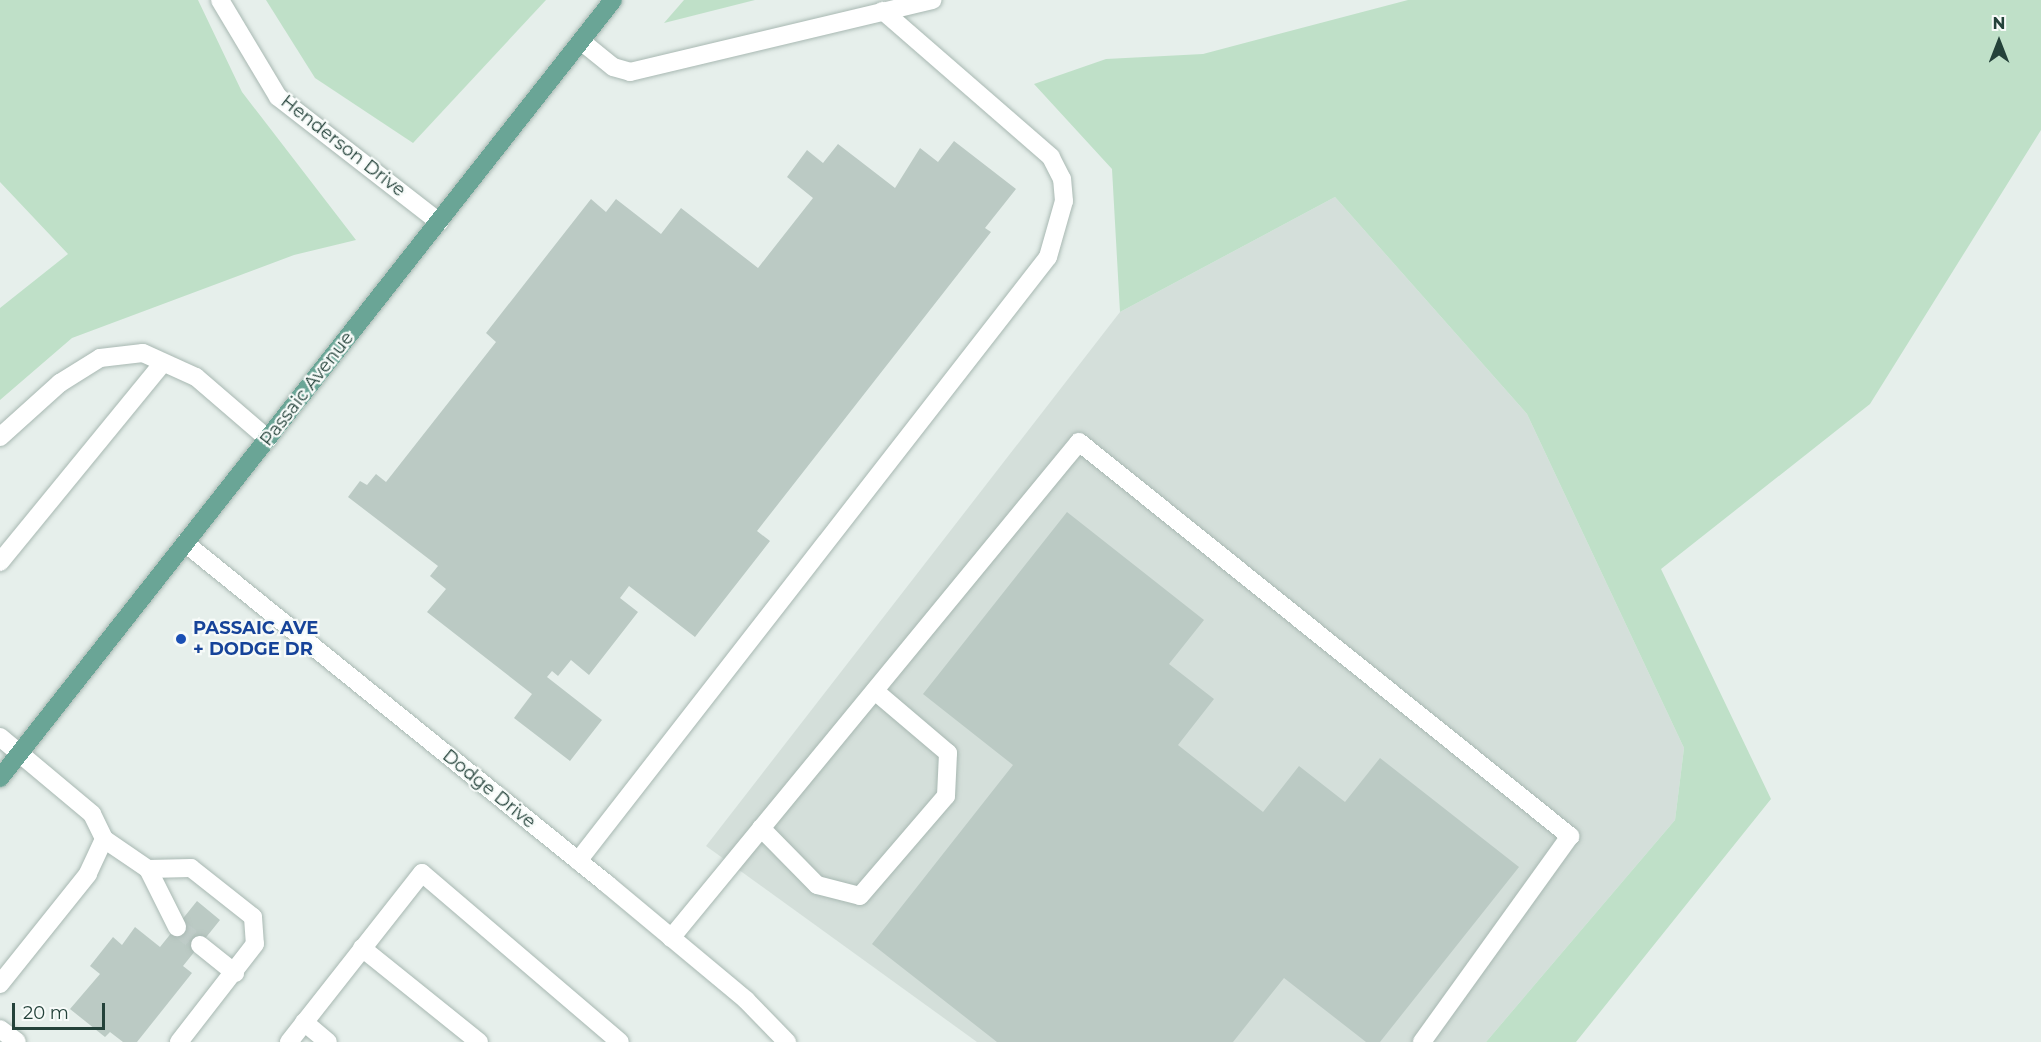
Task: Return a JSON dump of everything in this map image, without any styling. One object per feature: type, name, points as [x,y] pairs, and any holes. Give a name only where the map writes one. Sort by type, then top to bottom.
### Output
[{"type":"main road","name":"Passaic Avenue","points":[[0,778],[613,0]]},
{"type":"street","name":"Henderson Drive","points":[[220,0],[278,98],[439,222]]},
{"type":"street","points":[[581,41],[613,67],[630,72],[933,0]]},
{"type":"street","points":[[578,861],[1048,257],[1064,201],[1062,179],[1051,157],[883,11]]},
{"type":"street","points":[[0,437],[60,383],[100,358],[143,354],[195,377],[268,439]]},
{"type":"street","points":[[0,562],[163,363]]},
{"type":"street","points":[[671,938],[1079,442],[1570,836],[1422,1042]]},
{"type":"street","name":"Dodge Drive","points":[[185,543],[671,938],[787,1042]]},
{"type":"street","points":[[761,828],[817,885],[860,896],[946,796],[948,753],[875,691]]},
{"type":"street","points":[[0,737],[92,814],[104,839],[148,869],[177,927]]},
{"type":"street","points":[[0,984],[88,874],[104,839]]},
{"type":"street","points":[[148,869],[191,868],[253,917],[255,944],[235,973],[179,1042]]},
{"type":"street","points":[[289,1042],[422,873],[620,1042]]},
{"type":"street","points":[[200,945],[235,973]]},
{"type":"street","points":[[362,948],[479,1042]]},
{"type":"street","points":[[304,1022],[328,1042]]},
{"type":"street","points":[[0,1029],[16,1042]]},
{"type":"shaded area","points":[[1335,197],[1527,414],[1684,748],[1675,820],[1486,1042],[977,1042],[706,846],[1120,312]]},
{"type":"green space","points":[[0,0],[198,0],[242,92],[356,240],[294,255],[72,338],[0,400],[0,308],[68,254],[0,182]]},
{"type":"green space","points":[[266,0],[546,0],[413,143],[315,78]]},
{"type":"green space","points":[[684,0],[755,0],[664,23]]},
{"type":"green space","points":[[1408,0],[2041,0],[2041,130],[1870,404],[1661,569],[1771,799],[1576,1042],[1486,1042],[1675,820],[1684,748],[1527,414],[1335,197],[1120,312],[1112,169],[1034,84],[1106,59],[1203,54]]},
{"type":"building","points":[[954,141],[1016,189],[985,228],[991,232],[757,531],[770,541],[695,637],[629,586],[620,598],[638,612],[589,675],[571,660],[558,676],[552,671],[547,677],[602,720],[570,761],[514,718],[532,694],[427,612],[446,589],[430,576],[438,566],[348,497],[360,481],[367,485],[376,474],[386,482],[496,342],[486,333],[591,199],[606,212],[616,199],[661,234],[681,208],[758,268],[813,198],[787,177],[807,150],[823,163],[838,144],[895,188],[920,148],[938,162]]},
{"type":"building","points":[[1067,512],[1204,620],[1169,664],[1214,699],[1178,745],[1263,812],[1299,766],[1345,802],[1380,758],[1519,867],[1380,1042],[1366,1042],[1284,978],[1233,1042],[997,1042],[872,944],[1013,765],[923,694]]},
{"type":"building","points":[[197,901],[220,920],[183,966],[192,973],[137,1042],[123,1042],[110,1032],[105,1037],[70,1009],[100,974],[90,966],[113,937],[122,945],[135,927],[160,947]]},
{"type":"tunnel","points":[[177,927],[200,945]]},
{"type":"place","name":"PASSAIC AVE + DODGE DR","points":[[181,639]]}]
